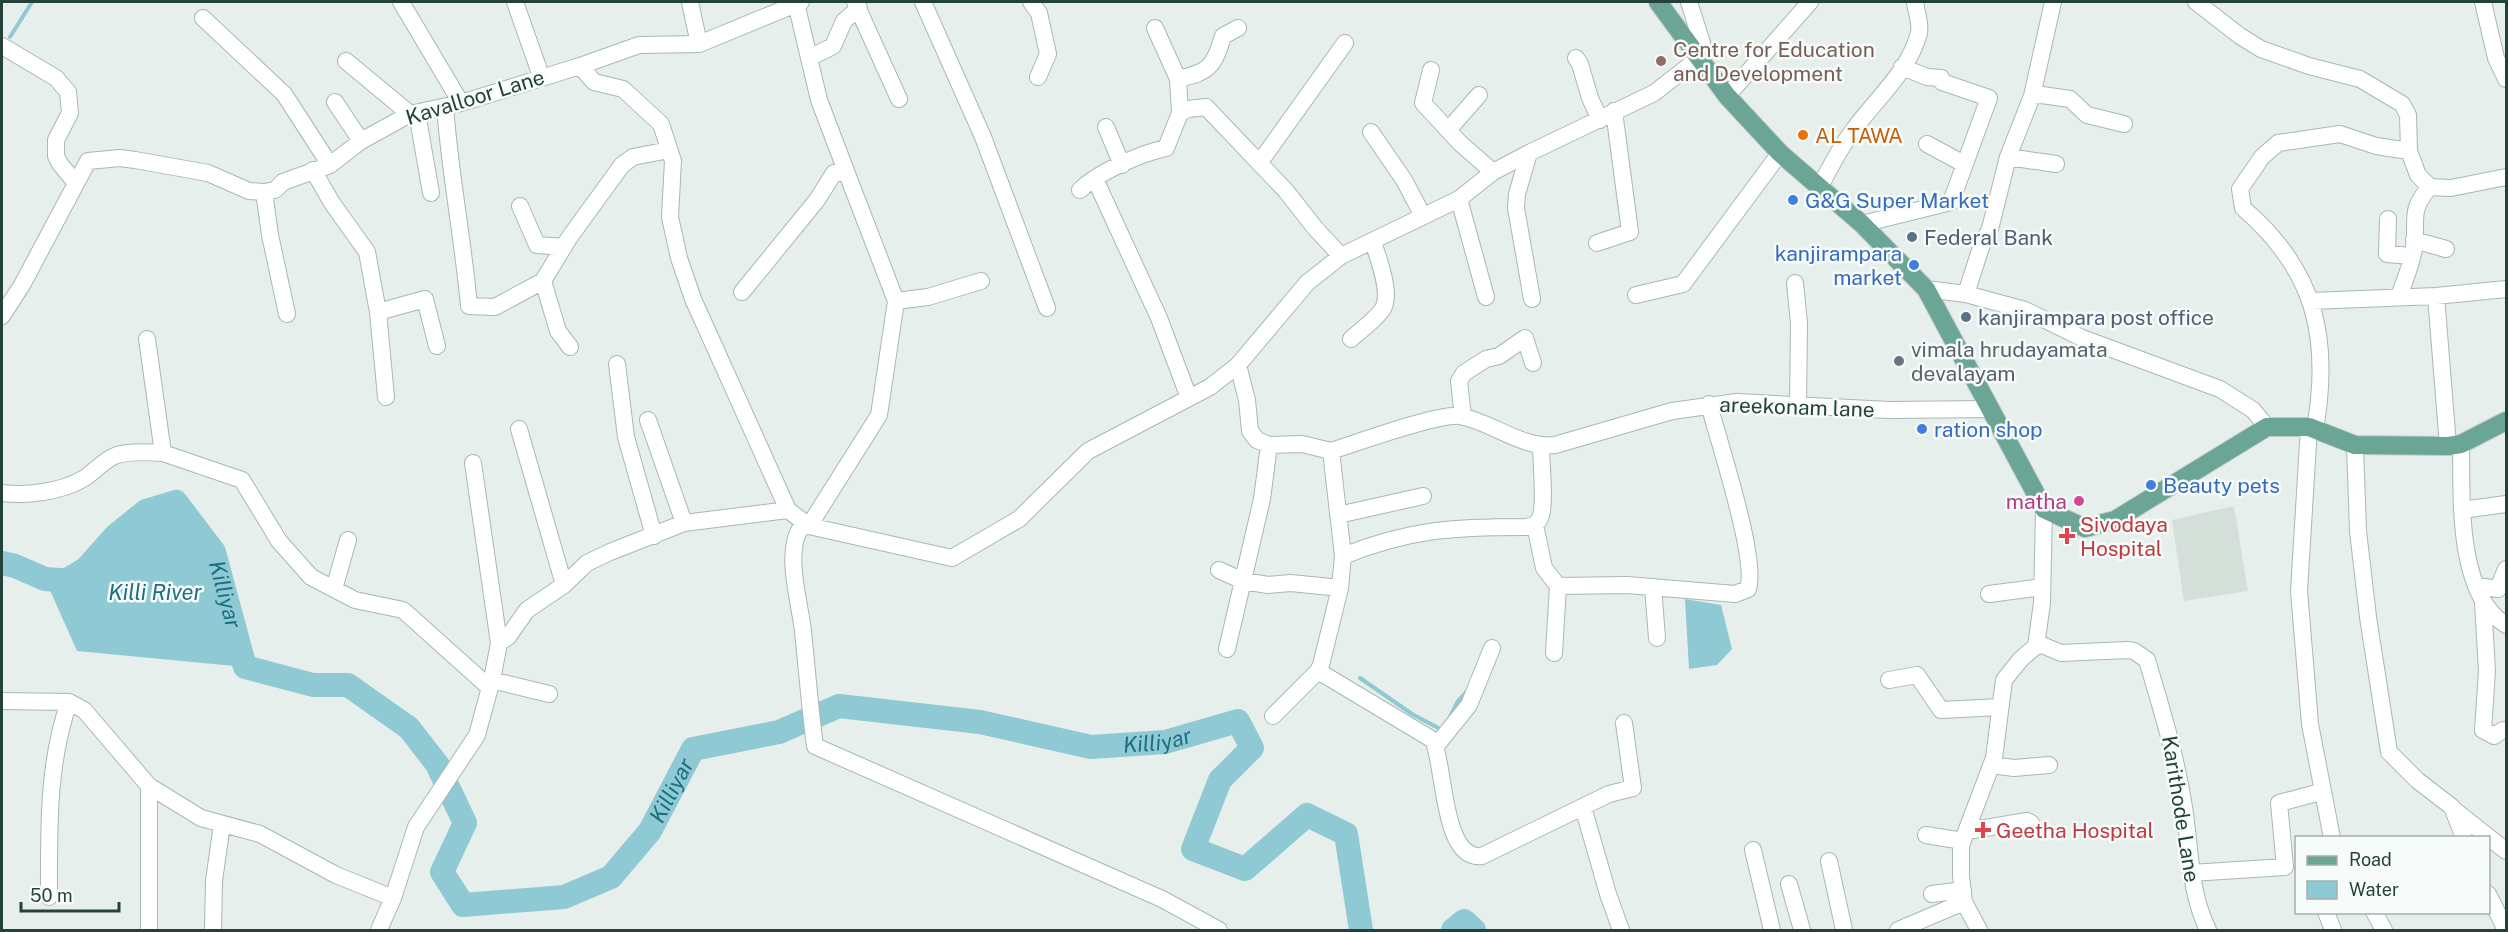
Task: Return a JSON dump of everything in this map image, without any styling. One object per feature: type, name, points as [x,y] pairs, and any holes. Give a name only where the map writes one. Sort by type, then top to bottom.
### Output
[{"type":"main road","points":[[1658,2],[1727,96],[1780,153],[1862,224],[1926,289],[2044,509],[2085,528],[2115,520],[2267,427],[2312,428],[2355,445],[2455,445],[2506,421]]},
{"type":"street","points":[[401,2],[453,105],[449,160],[459,214],[469,306],[495,307],[543,281],[608,181],[622,165],[633,157],[669,150]]},
{"type":"street","points":[[515,2],[541,76]]},
{"type":"street","points":[[690,2],[699,44]]},
{"type":"street","points":[[798,2],[819,100],[896,301],[879,415],[809,526]]},
{"type":"street","name":"Kavalloor Lane","points":[[264,192],[274,190],[283,182],[330,165],[361,141],[413,113],[453,105],[541,76],[580,66],[639,45],[699,44],[798,2]]},
{"type":"street","points":[[923,2],[983,137],[1047,308]]},
{"type":"street","points":[[1031,2],[1039,13],[1048,54],[1038,77]]},
{"type":"street","points":[[1219,930],[1162,899],[815,746],[800,606],[794,578],[796,535],[801,527],[809,526],[911,551],[952,558],[1019,519],[1088,451],[1210,387],[1238,365],[1307,282],[1341,256],[1459,199],[1492,172],[1654,93],[1699,58],[1702,43],[1689,2]]},
{"type":"street","points":[[1727,96],[1810,2]]},
{"type":"street","points":[[1820,188],[1853,130],[1874,102],[1891,85],[1902,67],[1919,31],[1915,2]]},
{"type":"street","points":[[1966,294],[1982,244],[1990,229],[2008,157],[2032,96],[2054,2]]},
{"type":"street","points":[[2196,2],[2261,49],[2289,60],[2360,79],[2402,104],[2408,115],[2409,151],[2418,174],[2430,187],[2451,189],[2506,177]]},
{"type":"street","points":[[2482,2],[2496,58],[2506,79]]},
{"type":"street","points":[[809,58],[833,46],[843,21],[857,5],[899,99]]},
{"type":"street","points":[[203,18],[284,94],[330,165]]},
{"type":"street","points":[[1080,190],[1089,181],[1148,152],[1167,148],[1180,113],[1178,79],[1155,28]]},
{"type":"street","points":[[1178,79],[1201,74],[1216,58],[1223,36],[1238,28]]},
{"type":"street","points":[[1260,162],[1345,42]]},
{"type":"street","points":[[2,46],[56,78],[68,92],[70,113],[68,121],[56,140],[56,156],[75,182]]},
{"type":"street","points":[[1576,58],[1590,98],[1607,116],[1630,232],[1597,243]]},
{"type":"street","points":[[346,61],[413,113],[431,193]]},
{"type":"street","points":[[580,66],[594,82],[623,89],[661,124],[673,161],[670,217],[679,258],[693,299],[789,510],[809,526]]},
{"type":"street","points":[[1862,224],[1951,202],[1989,98],[1942,82],[1941,78],[1927,77],[1902,67]]},
{"type":"street","points":[[1431,70],[1423,103],[1460,143],[1492,172]]},
{"type":"street","points":[[1449,129],[1479,95]]},
{"type":"street","points":[[2032,96],[2070,99],[2087,116],[2124,124]]},
{"type":"street","points":[[335,102],[361,141]]},
{"type":"street","points":[[1180,113],[1188,109],[1206,107],[1260,162],[1341,256]]},
{"type":"street","points":[[1106,127],[1122,165]]},
{"type":"street","points":[[1371,132],[1404,180],[1423,216]]},
{"type":"street","points":[[2332,836],[2310,724],[2299,591],[2312,428],[2320,396],[2318,323],[2307,289],[2281,245],[2243,208],[2240,189],[2262,157],[2278,143],[2340,134],[2376,146],[2409,151]]},
{"type":"street","points":[[1927,144],[1964,164]]},
{"type":"street","points":[[1529,153],[1517,194],[1516,208],[1532,299]]},
{"type":"street","points":[[1636,295],[1683,284],[1780,153]]},
{"type":"street","points":[[2008,157],[2056,164]]},
{"type":"street","points":[[2,316],[22,285],[88,160],[120,158],[208,173],[249,191],[264,192],[270,235],[287,314]]},
{"type":"street","points":[[313,170],[332,203],[367,252],[378,312],[386,397]]},
{"type":"street","points":[[742,292],[817,200],[834,173],[846,171]]},
{"type":"street","points":[[1095,179],[1159,318],[1189,398]]},
{"type":"street","points":[[2399,297],[2413,248],[2418,200],[2430,187]]},
{"type":"street","points":[[1459,199],[1486,297]]},
{"type":"street","points":[[520,206],[537,245],[564,247]]},
{"type":"street","points":[[2388,219],[2387,254],[2413,248],[2446,249]]},
{"type":"street","points":[[1351,339],[1382,310],[1386,303],[1386,288],[1373,242]]},
{"type":"street","points":[[543,281],[558,331],[570,346]]},
{"type":"street","points":[[896,301],[928,297],[981,281]]},
{"type":"street","points":[[1795,283],[1799,323],[1798,405]]},
{"type":"street","points":[[1926,289],[1966,294],[2025,310],[2082,338],[2220,389],[2253,410],[2267,427]]},
{"type":"street","points":[[2311,301],[2436,296],[2506,289]]},
{"type":"street","points":[[2436,296],[2471,573],[2483,603],[2487,670],[2483,730],[2493,736],[2503,730]]},
{"type":"street","points":[[378,312],[425,299],[437,346]]},
{"type":"street","points":[[1468,418],[1459,381],[1464,373],[1486,359],[1499,356],[1525,338],[1533,363]]},
{"type":"street","points":[[147,339],[163,453]]},
{"type":"street","points":[[618,364],[626,437],[654,536]]},
{"type":"street","points":[[1238,365],[1247,400],[1250,431],[1257,440],[1269,445],[1302,444],[1331,451],[1448,416],[1468,418],[1541,447],[1542,507],[1541,518],[1535,525],[1458,527],[1418,532],[1381,541],[1343,556]]},
{"type":"street","name":"areekonam lane","points":[[1541,447],[1672,411],[1709,404],[1757,402],[1889,410],[1989,409]]},
{"type":"street","points":[[1558,586],[1627,585],[1735,594],[1748,589],[1750,583],[1741,519],[1709,404]]},
{"type":"street","points":[[648,420],[684,523]]},
{"type":"street","points":[[519,429],[564,585]]},
{"type":"street","points":[[1227,649],[1262,499],[1269,445]]},
{"type":"street","points":[[2355,445],[2358,531],[2366,606],[2389,752],[2417,780],[2488,836]]},
{"type":"street","points":[[1273,716],[1318,671],[1325,654],[1340,588],[1343,556],[1331,451]]},
{"type":"street","points":[[2,493],[51,491],[82,480],[116,455],[163,453],[242,480],[279,541],[311,577],[355,600],[403,610],[491,684],[549,694]]},
{"type":"street","points":[[379,930],[393,898],[416,827],[477,735],[491,684],[499,643],[473,463]]},
{"type":"street","points":[[1338,515],[1423,496]]},
{"type":"street","points":[[2462,510],[2506,504]]},
{"type":"street","points":[[1979,930],[1964,896],[1961,845],[1991,765],[2004,680],[2021,659],[2036,646],[2042,587],[2044,509]]},
{"type":"street","points":[[499,643],[508,637],[527,610],[564,585],[587,563],[684,523],[789,510]]},
{"type":"street","points":[[1535,525],[1544,568],[1558,586],[1554,653]]},
{"type":"street","points":[[334,589],[348,540]]},
{"type":"street","points":[[2477,586],[2498,590],[2506,569]]},
{"type":"street","points":[[1219,570],[1243,581],[1268,585],[1291,583],[1340,588]]},
{"type":"street","points":[[1653,587],[1657,638]]},
{"type":"street","points":[[1989,594],[2042,587]]},
{"type":"street","points":[[2483,603],[2506,625]]},
{"type":"street","name":"Karithode Lane","points":[[2036,646],[2042,645],[2061,652],[2127,650],[2134,651],[2147,660],[2171,738],[2184,803],[2192,884],[2200,914],[2208,930]]},
{"type":"street","points":[[1436,746],[1469,705],[1492,648]]},
{"type":"street","points":[[1318,671],[1429,737],[1436,746],[1453,833],[1461,849],[1468,854],[1482,856],[1609,794],[1633,788],[1624,723]]},
{"type":"street","points":[[1888,680],[1917,675],[1941,710],[2000,707]]},
{"type":"street","points":[[2,701],[69,702],[84,710],[149,786],[201,818],[260,834],[336,875],[393,898]]},
{"type":"street","points":[[49,897],[50,792],[59,738],[69,702]]},
{"type":"street","points":[[1991,765],[2014,768],[2049,765]]},
{"type":"street","points":[[149,786],[149,930]]},
{"type":"street","points":[[2192,873],[2285,867],[2279,803],[2317,793]]},
{"type":"street","points":[[1583,807],[1621,930]]},
{"type":"street","points":[[2452,807],[2464,836]]},
{"type":"street","points":[[1926,835],[1965,836],[2026,820],[2031,823]]},
{"type":"street","points":[[213,930],[214,881],[222,824]]},
{"type":"street","points":[[2490,838],[2506,851]]},
{"type":"street","points":[[1753,850],[1772,930]]},
{"type":"street","points":[[1829,861],[1844,930]]},
{"type":"street","points":[[1789,884],[1802,930]]},
{"type":"street","points":[[1932,894],[1964,896]]},
{"type":"street","points":[[1898,930],[1964,896]]},
{"type":"street","points":[[2490,898],[2506,930]]},
{"type":"street","points":[[2327,914],[2333,930]]},
{"type":"street","points":[[2375,914],[2384,930]]},
{"type":"shaded area","points":[[2234,506],[2248,591],[2184,601],[2172,520]]},
{"type":"water","name":"Killi River","points":[[176,502],[214,552],[245,667],[77,651],[45,579]]},
{"type":"water","points":[[1685,599],[1721,605],[1732,649],[1717,665],[1689,669]]},
{"type":"waterway","points":[[10,37],[32,2]]},
{"type":"waterway","name":"Killiyar","points":[[2,563],[45,579],[75,581],[116,535],[146,511],[176,502],[214,552],[245,667],[313,685],[348,685],[409,728],[437,764],[465,823],[442,872],[463,905],[564,897],[611,877],[650,831],[693,749],[779,732],[839,706],[980,722],[1091,747],[1165,742],[1238,721],[1252,748],[1220,780],[1193,849],[1245,869],[1307,815],[1346,834],[1361,930]]},
{"type":"waterway","points":[[1360,678],[1412,714],[1442,730]]},
{"type":"waterway","points":[[1449,719],[1458,701],[1468,690]]},
{"type":"waterway","name":"Killiyar","points":[[1453,930],[1464,921],[1474,930]]},
{"type":"place","name":"Centre for Education and Development","points":[[1661,61]]},
{"type":"place","name":"AL TAWA","points":[[1803,135]]},
{"type":"place","name":"G&G Super Market","points":[[1793,200]]},
{"type":"place","name":"Federal Bank","points":[[1912,237]]},
{"type":"place","name":"kanjirampara market","points":[[1914,265]]},
{"type":"place","name":"kanjirampara post office","points":[[1966,317]]},
{"type":"place","name":"vimala hrudayamata devalayam","points":[[1899,361]]},
{"type":"place","name":"ration shop","points":[[1922,429]]},
{"type":"place","name":"Beauty pets","points":[[2151,485]]},
{"type":"place","name":"matha","points":[[2079,501]]},
{"type":"place","name":"Sivodaya Hospital","points":[[2067,536]]},
{"type":"place","name":"Geetha Hospital","points":[[1983,830]]}]
